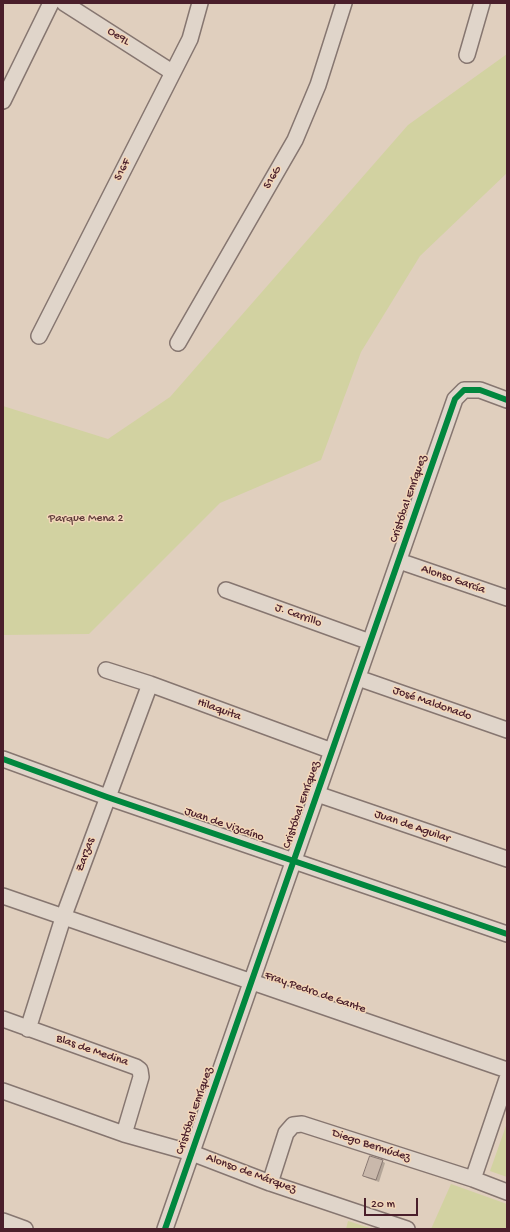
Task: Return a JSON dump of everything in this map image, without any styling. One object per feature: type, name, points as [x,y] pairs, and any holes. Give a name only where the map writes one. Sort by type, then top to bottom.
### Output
[{"type":"street","points":[[3,102],[51,3]]},
{"type":"street","name":"Oe9L","points":[[64,3],[172,72]]},
{"type":"street","name":"S16F","points":[[40,336],[190,39],[200,3]]},
{"type":"street","name":"S16G","points":[[178,343],[295,140],[318,85],[344,3]]},
{"type":"street","points":[[467,55],[482,3]]},
{"type":"street","name":"Cristóbal Enríquez","points":[[165,1229],[456,399],[464,390],[480,390],[507,400]]},
{"type":"street","name":"Alonso García","points":[[399,561],[507,598]]},
{"type":"street","name":"J. Carrillo","points":[[226,590],[370,642]]},
{"type":"street","name":"Hilaquita","points":[[106,670],[150,684],[332,751]]},
{"type":"street","name":"José Maldonado","points":[[358,678],[507,730]]},
{"type":"street","name":"Zarzas","points":[[28,1028],[64,918],[107,797],[150,684]]},
{"type":"street","name":"Juan de Vizcaíno","points":[[3,759],[107,797],[507,934]]},
{"type":"street","name":"Juan de Aguilar","points":[[317,794],[507,859]]},
{"type":"street","name":"Fray Pedro de Gante","points":[[3,896],[507,1070]]},
{"type":"street","name":"Blas de Medina","points":[[3,1019],[136,1066],[140,1070],[141,1077],[124,1134]]},
{"type":"street","points":[[473,1179],[507,1078]]},
{"type":"street","name":"Alonso de Márquez","points":[[3,1091],[124,1134],[192,1153],[270,1183],[407,1229]]},
{"type":"street","name":"Diego Bermúdez","points":[[270,1183],[286,1133],[292,1125],[302,1124],[473,1179],[507,1192]]},
{"type":"street","points":[[3,1221],[25,1229]]},
{"type":"green space","name":"Parque Mena 2","points":[[507,54],[507,173],[420,256],[361,352],[321,460],[220,503],[89,634],[3,635],[3,406],[108,439],[170,397],[408,125]]},
{"type":"green space","points":[[507,1123],[507,1177],[490,1171]]},
{"type":"green space","points":[[451,1184],[507,1204],[507,1229],[431,1229]]},
{"type":"green space","points":[[348,1221],[373,1229],[346,1229]]},
{"type":"building","points":[[370,1156],[383,1160],[376,1180],[363,1176]]},
{"type":"cycle path","points":[[165,1229],[455,399],[464,390],[480,390],[507,400]]},
{"type":"cycle path","points":[[3,759],[107,797],[507,934]]}]
